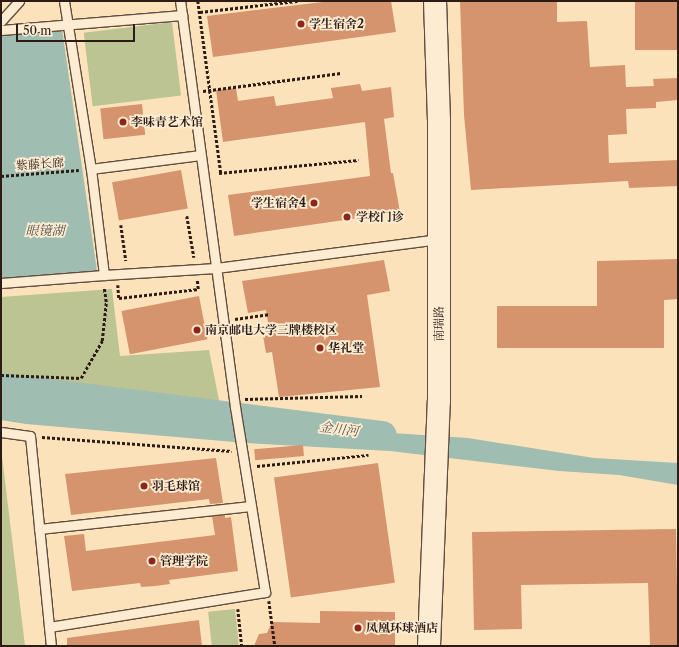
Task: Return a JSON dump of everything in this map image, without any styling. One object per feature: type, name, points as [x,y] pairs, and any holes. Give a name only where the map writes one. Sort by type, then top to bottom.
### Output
[{"type":"street","name":"南瑞路","points":[[430,646],[439,401],[439,239],[435,1]]},
{"type":"lane","points":[[1,21],[19,1]]},
{"type":"lane","points":[[64,1],[91,169],[104,275]]},
{"type":"lane","points":[[49,627],[265,592],[244,467],[200,156],[180,1]]},
{"type":"lane","points":[[1,30],[182,15]]},
{"type":"lane","points":[[91,169],[200,156]]},
{"type":"lane","points":[[1,283],[216,268],[439,239]]},
{"type":"lane","points":[[1,432],[30,436],[51,646]]},
{"type":"lane","points":[[39,529],[251,506]]},
{"type":"path","points":[[198,1],[220,173]]},
{"type":"path","points":[[200,12],[297,1]]},
{"type":"path","points":[[210,91],[341,73]]},
{"type":"path","points":[[203,175],[358,160]]},
{"type":"path","name":"紫藤长廊","points":[[1,176],[81,170]]},
{"type":"path","points":[[121,225],[128,274]]},
{"type":"path","points":[[1,375],[81,378],[102,341],[106,302],[104,275]]},
{"type":"path","points":[[223,320],[269,314]]},
{"type":"path","points":[[235,403],[362,396]]},
{"type":"path","points":[[30,436],[242,452]]},
{"type":"path","points":[[244,467],[368,455]]},
{"type":"path","points":[[265,592],[272,606],[275,646]]},
{"type":"path","points":[[237,597],[242,646]]},
{"type":"green space","points":[[172,22],[181,95],[93,106],[84,33]]},
{"type":"green space","points":[[112,289],[120,356],[209,350],[221,410],[1,389],[1,297]]},
{"type":"green space","points":[[2,456],[25,646],[1,646]]},
{"type":"green space","points":[[235,609],[239,646],[212,646],[208,612]]},
{"type":"water","name":"眼镜湖","points":[[62,29],[97,271],[1,278],[1,34]]},
{"type":"water","points":[[1,400],[301,427],[468,438],[594,458],[678,463],[678,485],[619,475],[559,471],[390,451],[246,443],[26,424],[1,420]]},
{"type":"building","name":"学生宿舍2","points":[[331,1],[391,1],[396,32],[213,57],[207,16]]},
{"type":"building","points":[[460,1],[557,1],[557,22],[587,21],[590,67],[625,65],[626,87],[654,86],[653,79],[678,78],[678,100],[656,102],[656,108],[626,109],[627,134],[608,135],[609,163],[678,160],[678,186],[629,188],[628,181],[471,190],[464,115]]},
{"type":"building","points":[[635,1],[678,1],[678,50],[635,50]]},
{"type":"building","points":[[360,84],[362,91],[391,87],[394,117],[384,119],[391,173],[393,173],[400,212],[234,236],[228,195],[370,176],[365,122],[223,142],[216,90],[236,88],[238,101],[274,96],[276,106],[333,98],[331,88]]},
{"type":"building","name":"李味青艺术馆","points":[[142,104],[145,135],[103,139],[100,108]]},
{"type":"building","points":[[181,170],[188,208],[119,221],[112,182]]},
{"type":"building","points":[[678,259],[678,299],[664,300],[664,348],[497,348],[497,306],[597,306],[597,261]]},
{"type":"building","points":[[384,260],[390,291],[367,295],[380,387],[279,397],[272,352],[266,353],[263,336],[270,335],[266,310],[248,313],[242,281]]},
{"type":"building","points":[[199,296],[207,339],[130,354],[121,311]]},
{"type":"building","points":[[303,445],[304,456],[255,460],[254,449]]},
{"type":"building","name":"羽毛球馆","points":[[216,458],[223,503],[210,504],[209,499],[71,515],[65,474]]},
{"type":"building","points":[[378,463],[395,583],[291,597],[274,478]]},
{"type":"building","name":"管理学院","points":[[225,515],[225,518],[231,517],[238,571],[169,580],[170,584],[155,586],[141,587],[140,583],[72,591],[64,536],[84,534],[86,551],[215,535],[212,516]]},
{"type":"building","points":[[676,529],[678,646],[650,646],[648,583],[521,585],[522,629],[474,630],[472,532]]},
{"type":"building","name":"凤凰环球酒店","points":[[320,611],[395,612],[395,646],[254,646],[259,634],[267,633],[272,622],[320,623]]},
{"type":"building","points":[[199,620],[202,646],[67,646],[67,638]]},
{"type":"waterway","name":"金川河","points":[[1,387],[382,435]]},
{"type":"place","name":"学生宿舍2","points":[[301,24]]},
{"type":"place","name":"李味青艺术馆","points":[[123,122]]},
{"type":"place","name":"学生宿舍4","points":[[314,203]]},
{"type":"place","name":"学校门诊","points":[[347,217]]},
{"type":"place","name":"南京邮电大学三牌楼校区","points":[[197,330]]},
{"type":"place","name":"华礼堂","points":[[320,348]]},
{"type":"place","name":"羽毛球馆","points":[[144,486]]},
{"type":"place","name":"管理学院","points":[[152,561]]},
{"type":"place","name":"凤凰环球酒店","points":[[358,628]]}]
